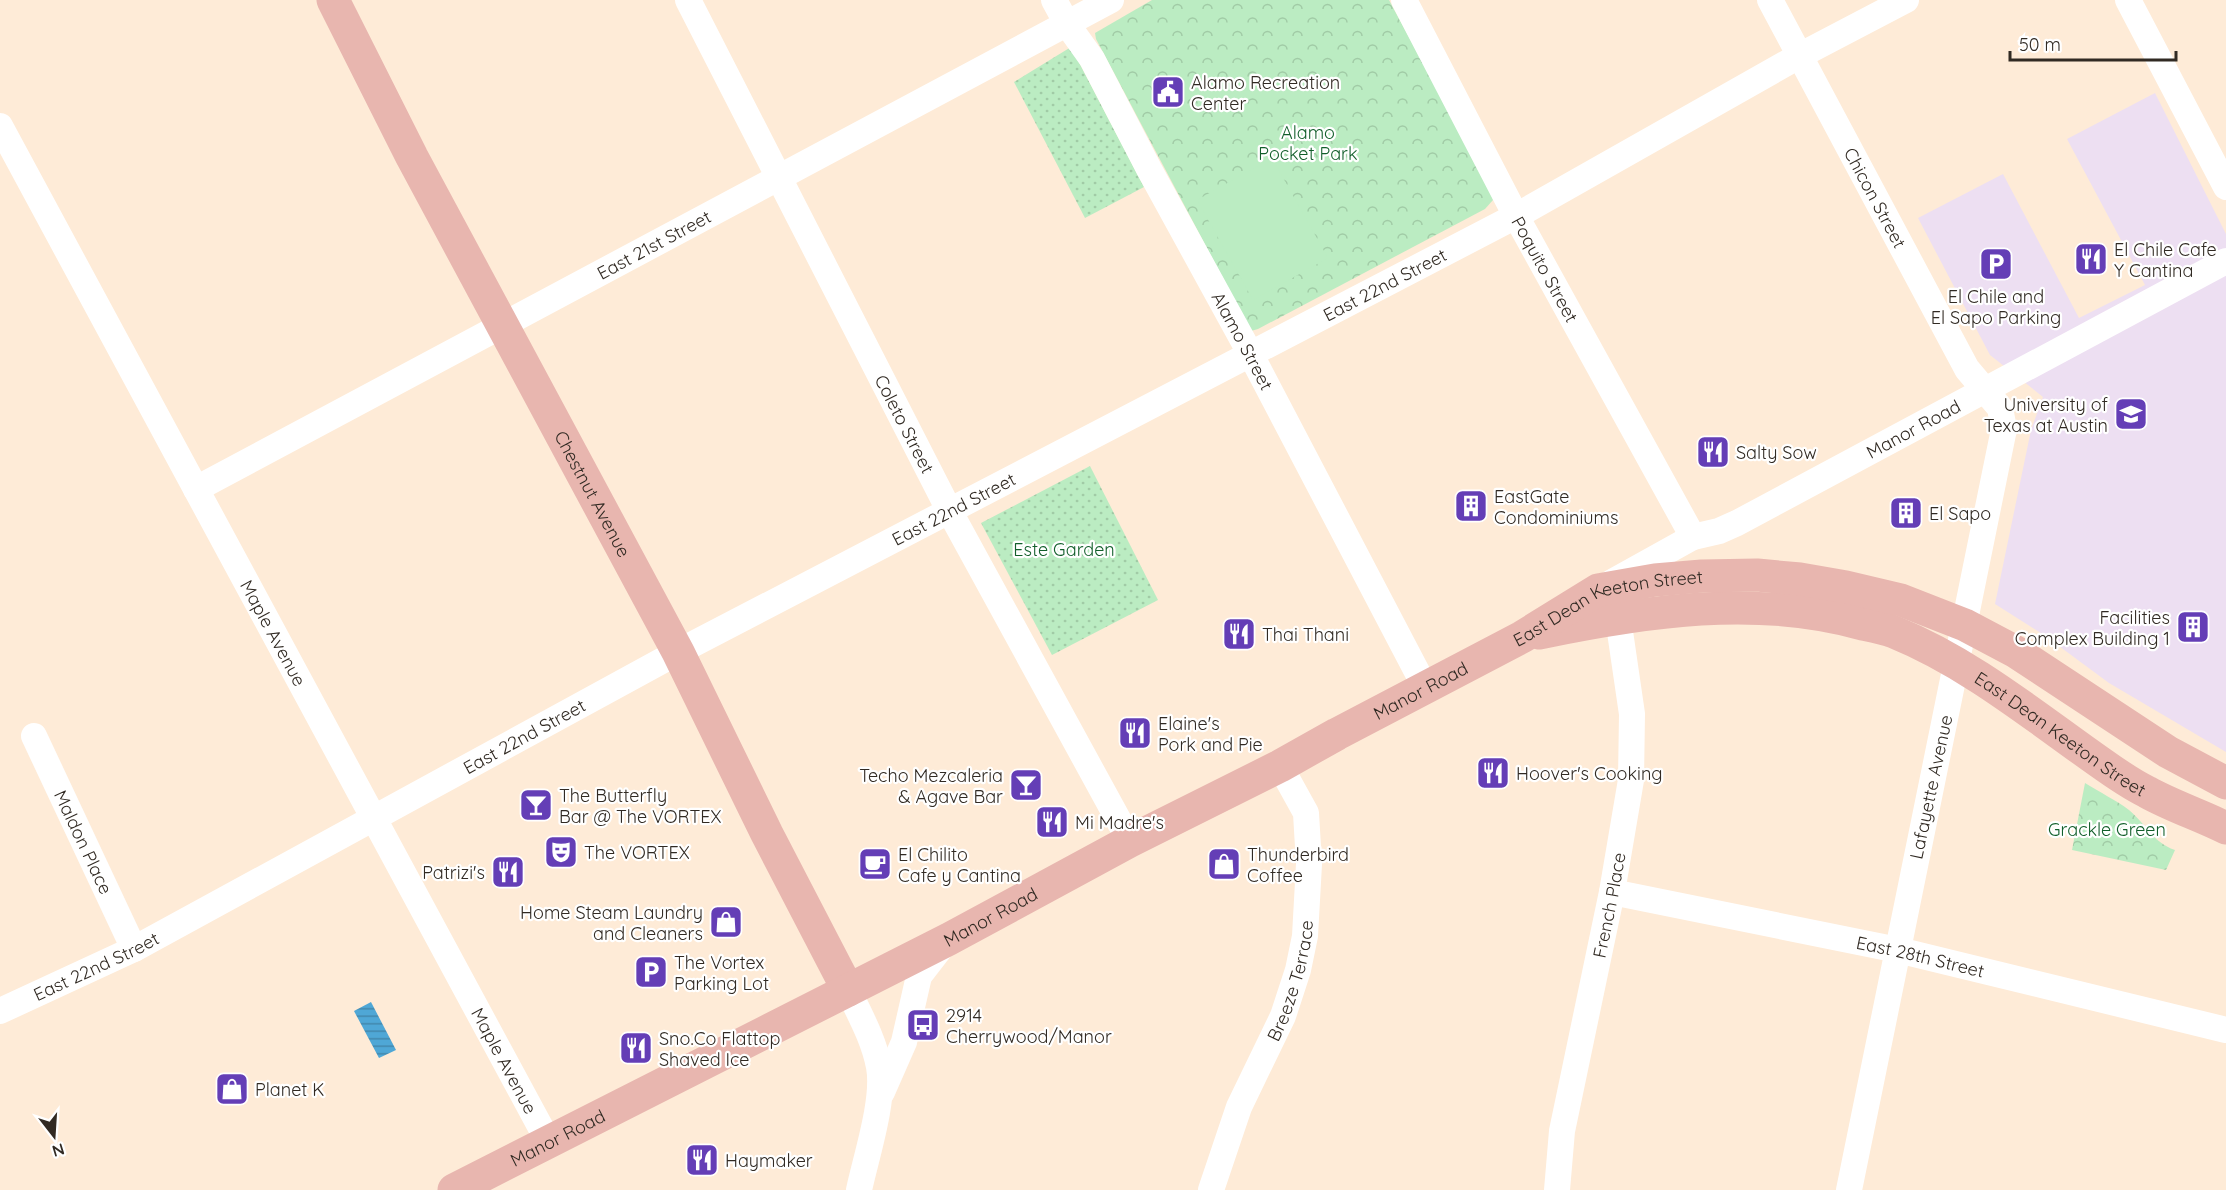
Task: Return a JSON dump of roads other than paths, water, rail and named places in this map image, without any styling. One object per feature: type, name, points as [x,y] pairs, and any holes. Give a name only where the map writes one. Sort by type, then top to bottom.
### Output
[{"type":"main road","name":"Chestnut Avenue","points":[[333,0],[412,157],[678,652],[848,990]]},
{"type":"main road","name":"East Dean Keeton Street","points":[[1522,637],[1598,590],[1655,580],[1699,576],[1757,575],[1846,587],[1901,600],[1965,625],[2016,652],[2168,752],[2226,783]]},
{"type":"main road","name":"East Dean Keeton Street","points":[[1522,637],[1618,618],[1706,608],[1800,611],[1843,618],[1893,632],[1956,663],[2058,731],[2101,764],[2147,793],[2226,828]]},
{"type":"main road","name":"Manor Road","points":[[454,1190],[949,939],[1130,841],[1280,766],[1522,637]]},
{"type":"street","name":"Coleto Street","points":[[688,0],[950,512],[1130,841]]},
{"type":"street","name":"Alamo Street","points":[[1054,0],[1067,24],[1092,59],[1149,169],[1251,355],[1425,687]]},
{"type":"street","name":"East 21st Street","points":[[196,489],[1111,0]]},
{"type":"street","name":"Poquito Street","points":[[1404,0],[1516,216],[1693,537]]},
{"type":"street","name":"Chicon Street","points":[[1770,0],[1967,369],[1984,390]]},
{"type":"street","name":"East 22nd Street","points":[[0,1011],[134,949],[678,652],[1516,216],[1799,56],[1906,0]]},
{"type":"street","points":[[2128,0],[2226,187]]},
{"type":"street","name":"Maple Avenue","points":[[0,126],[548,1141]]},
{"type":"street","name":"Manor Road","points":[[1598,590],[1693,537],[1719,531],[1737,523],[2226,261]]},
{"type":"street","name":"Lafayette Avenue","points":[[1849,1190],[2004,429],[2000,408],[1984,390]]},
{"type":"street","name":"French Place","points":[[1557,1190],[1562,1131],[1612,892],[1630,780],[1632,714],[1618,618]]},
{"type":"street","name":"Maldon Place","points":[[34,736],[134,949]]},
{"type":"street","name":"Breeze Terrace","points":[[1211,1190],[1239,1107],[1283,1016],[1298,970],[1305,936],[1309,864],[1306,813],[1280,766]]},
{"type":"street","name":"East 28th Street","points":[[1612,892],[1898,950],[2226,1030]]},
{"type":"street","points":[[859,1190],[879,1101],[904,1042],[919,976],[949,939]]},
{"type":"street","points":[[848,990],[873,1045],[880,1070],[879,1101]]},
{"type":"water","points":[[371,1002],[396,1050],[379,1058],[354,1011]]},
{"type":"place","name":"Alamo Recreation Center","points":[[1168,92]]},
{"type":"place","name":"El Chile Cafe Y Cantina","points":[[2091,259]]},
{"type":"place","name":"El Chile and El Sapo Parking","points":[[1996,264]]},
{"type":"place","name":"University of Texas at Austin","points":[[2131,414]]},
{"type":"place","name":"Salty Sow","points":[[1713,452]]},
{"type":"place","name":"EastGate Condominiums","points":[[1471,506]]},
{"type":"place","name":"El Sapo","points":[[1906,513]]},
{"type":"place","name":"Facilities Complex Building 1","points":[[2193,627]]},
{"type":"place","name":"Thai Thani","points":[[1239,634]]},
{"type":"place","name":"Elaine's Pork and Pie","points":[[1135,733]]},
{"type":"place","name":"Hoover's Cooking","points":[[1493,773]]},
{"type":"place","name":"Techo Mezcaleria & Agave Bar","points":[[1026,785]]},
{"type":"place","name":"The Butterfly Bar @ The VORTEX","points":[[536,805]]},
{"type":"place","name":"Mi Madre's","points":[[1052,822]]},
{"type":"place","name":"The VORTEX","points":[[561,852]]},
{"type":"place","name":"El Chilito Cafe y Cantina","points":[[875,864]]},
{"type":"place","name":"Thunderbird Coffee","points":[[1224,864]]},
{"type":"place","name":"Patrizi's","points":[[508,872]]},
{"type":"place","name":"Home Steam Laundry and Cleaners","points":[[726,922]]},
{"type":"place","name":"The Vortex Parking Lot","points":[[651,972]]},
{"type":"place","name":"2914 Cherrywood/Manor","points":[[923,1025]]},
{"type":"place","name":"Sno.Co Flattop Shaved Ice","points":[[636,1048]]},
{"type":"place","name":"Planet K","points":[[232,1089]]},
{"type":"place","name":"Haymaker","points":[[702,1160]]},
{"type":"park label","name":"Alamo Pocket Park","points":[[1308,142]]},
{"type":"park label","name":"Este Garden","points":[[1064,549]]},
{"type":"park label","name":"Grackle Green","points":[[2107,829]]}]
